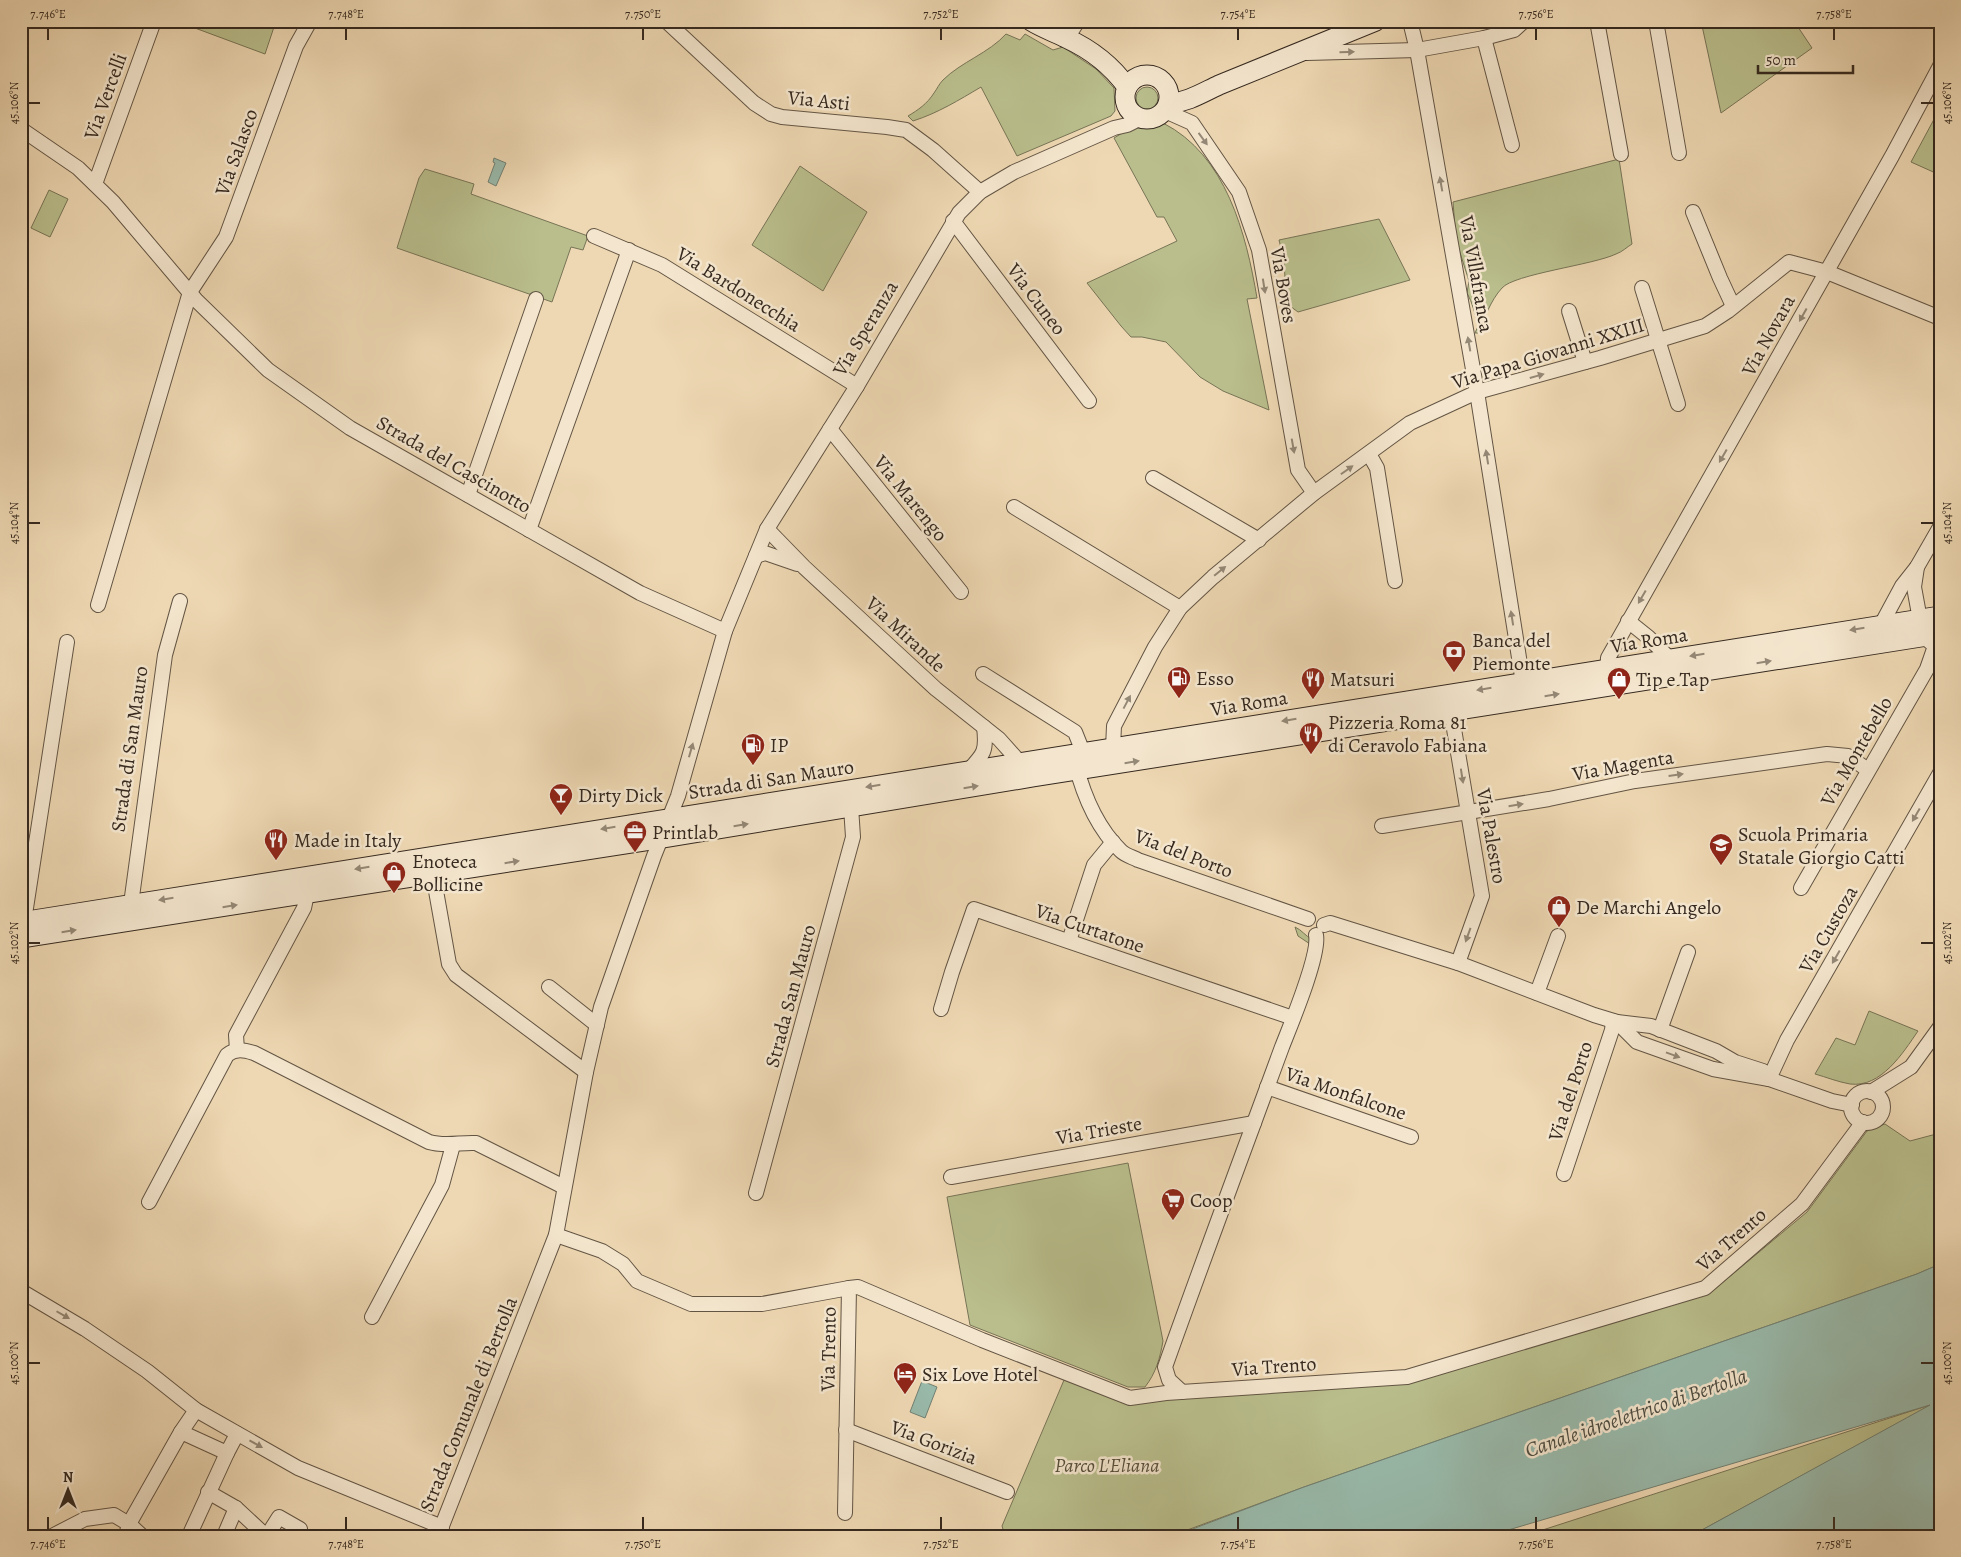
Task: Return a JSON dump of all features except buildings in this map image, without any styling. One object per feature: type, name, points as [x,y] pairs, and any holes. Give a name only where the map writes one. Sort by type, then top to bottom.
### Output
[{"type":"main road","points":[[1031,21],[1044,29],[1069,28],[1128,69],[1159,78],[1168,90],[1166,108]]},
{"type":"main road","points":[[1069,28],[1114,71],[1126,87],[1125,102],[1131,119],[1153,119],[1166,108],[1195,98],[1216,86],[1373,22]]},
{"type":"main road","points":[[1126,87],[1134,79],[1145,75]]},
{"type":"main road","points":[[1164,83],[1175,88],[1193,91],[1216,86]]},
{"type":"main road","name":"Via Roma","points":[[922,786],[968,771],[1020,762],[1078,759],[1452,711],[1925,624],[1940,616]]},
{"type":"main road","name":"Via Roma","points":[[922,786],[1033,777],[1078,759],[1113,748],[1881,625],[1925,624]]},
{"type":"main road","name":"Strada di San Mauro","points":[[22,927],[131,904],[305,885],[433,874],[851,807],[922,786]]},
{"type":"main road","name":"Strada di San Mauro","points":[[22,927],[305,885],[669,818],[922,786]]},
{"type":"street","name":"Via Vercelli","points":[[94,184],[154,21]]},
{"type":"street","name":"Via Salasco","points":[[190,292],[226,237],[296,46],[310,21]]},
{"type":"street","name":"Via Asti","points":[[666,21],[754,103],[771,114],[782,117],[887,126],[906,130],[980,192]]},
{"type":"street","name":"Via Villafranca","points":[[1410,21],[1417,50],[1477,392],[1523,683]]},
{"type":"street","points":[[1298,53],[1417,50],[1484,38],[1514,30],[1524,21]]},
{"type":"street","points":[[1597,21],[1621,154]]},
{"type":"street","points":[[1656,21],[1679,153]]},
{"type":"street","points":[[1484,38],[1512,145]]},
{"type":"street","name":"Via Novara","points":[[1607,670],[1608,658],[1628,621],[1827,272],[1940,66]]},
{"type":"street","name":"Via Boves","points":[[1166,108],[1192,123],[1239,192],[1259,250],[1298,470],[1314,494]]},
{"type":"street","name":"Via Speranza","points":[[725,631],[767,529],[857,386],[953,221],[980,192],[1014,172],[1131,119]]},
{"type":"street","name":"Strada del Cascinotto","points":[[21,129],[78,168],[113,202],[190,292],[268,370],[350,428],[640,594],[725,631]]},
{"type":"street","points":[[1693,212],[1733,306]]},
{"type":"street","name":"Via Cuneo","points":[[953,221],[1089,401]]},
{"type":"street","name":"Via Bardonecchia","points":[[594,236],[662,265],[857,386]]},
{"type":"street","points":[[529,530],[629,250]]},
{"type":"street","name":"Via Papa Giovanni XXIII","points":[[1113,748],[1114,726],[1155,648],[1180,608],[1213,577],[1314,494],[1410,423],[1477,392],[1705,326],[1789,262],[1827,272],[1940,318]]},
{"type":"street","points":[[1642,288],[1678,404]]},
{"type":"street","points":[[98,606],[190,292]]},
{"type":"street","points":[[468,495],[536,299]]},
{"type":"street","points":[[1568,311],[1585,362]]},
{"type":"street","name":"Via Marengo","points":[[830,429],[961,592]]},
{"type":"street","points":[[1369,454],[1377,468],[1395,581]]},
{"type":"street","points":[[1153,478],[1259,540]]},
{"type":"street","points":[[1014,507],[1180,608]]},
{"type":"street","points":[[1881,625],[1902,586],[1940,527]]},
{"type":"street","name":"Via Mirande","points":[[767,529],[804,567],[936,689],[999,739],[1033,777]]},
{"type":"street","name":"Via Mirande","points":[[756,556],[765,552],[780,556],[804,567]]},
{"type":"street","points":[[1916,567],[1914,586],[1925,624]]},
{"type":"street","name":"Strada di San Mauro","points":[[131,904],[165,655],[180,602]]},
{"type":"street","points":[[1628,621],[1648,637],[1670,660]]},
{"type":"street","name":"Via Montebello","points":[[1801,888],[1927,669],[1935,646],[1925,624]]},
{"type":"street","name":"Strada Comunale di Bertolla","points":[[21,1291],[85,1328],[147,1371],[196,1410],[237,1434],[298,1468],[440,1531],[556,1236],[586,1072],[601,1007],[661,838],[678,796],[725,631]]},
{"type":"street","points":[[22,927],[67,642]]},
{"type":"street","name":"Via del Porto","points":[[983,674],[1075,732],[1078,759],[1088,803],[1098,821],[1122,852],[1138,860],[1308,919],[1310,917],[1318,917],[1323,921],[1320,930]]},
{"type":"street","name":"Via Palestro","points":[[1452,711],[1482,896],[1458,963]]},
{"type":"street","points":[[968,771],[982,755],[986,745],[984,727]]},
{"type":"street","name":"Via Magenta","points":[[1382,826],[1549,799],[1635,781],[1827,754],[1848,756],[1868,770]]},
{"type":"street","name":"Via Custoza","points":[[1769,1079],[1787,1040],[1940,773]]},
{"type":"street","name":"Strada San Mauro","points":[[756,1194],[850,851],[853,837],[851,807]]},
{"type":"street","points":[[1068,941],[1094,865],[1113,842]]},
{"type":"street","points":[[433,874],[449,964],[456,975],[586,1072]]},
{"type":"street","points":[[238,1050],[236,1036],[304,908],[305,885]]},
{"type":"street","name":"Via Curtatone","points":[[942,1009],[952,972],[974,909],[1293,1018]]},
{"type":"street","name":"Via del Porto","points":[[1320,930],[1330,923],[1458,963],[1615,1021],[1655,1028],[1721,1053],[1735,1062],[1763,1071],[1769,1079]]},
{"type":"street","points":[[1182,1392],[1169,1380],[1165,1367],[1315,956],[1320,930]]},
{"type":"street","points":[[1537,993],[1558,936]]},
{"type":"street","points":[[1642,1044],[1639,1035],[1642,1029],[1655,1028],[1688,952]]},
{"type":"street","points":[[549,987],[597,1025]]},
{"type":"street","name":"Via del Porto","points":[[1615,1021],[1637,1042],[1642,1044],[1713,1069],[1769,1079],[1832,1101],[1852,1105]]},
{"type":"street","name":"Via del Porto","points":[[1564,1174],[1615,1021]]},
{"type":"street","points":[[1871,1092],[1879,1097],[1883,1111],[1881,1116],[1873,1122],[1863,1122],[1856,1118],[1852,1105],[1856,1096],[1861,1093],[1871,1092],[1911,1067],[1940,1027]]},
{"type":"street","points":[[149,1202],[227,1055],[232,1051],[238,1050],[254,1053],[429,1142],[440,1146],[464,1142],[476,1144],[564,1187]]},
{"type":"street","points":[[1713,1069],[1723,1066],[1726,1060],[1721,1053]]},
{"type":"street","name":"Via Monfalcone","points":[[1267,1087],[1411,1137]]},
{"type":"street","name":"Via Trento","points":[[845,1513],[849,1288],[858,1287],[982,1340],[1130,1398],[1182,1392],[1407,1377],[1705,1288],[1802,1204],[1863,1122]]},
{"type":"street","name":"Via Trieste","points":[[950,1177],[1254,1123]]},
{"type":"street","points":[[372,1317],[442,1185],[454,1145]]},
{"type":"street","points":[[556,1236],[602,1251],[623,1264],[637,1282],[691,1304],[762,1304],[849,1288]]},
{"type":"street","points":[[128,1530],[181,1432],[196,1410]]},
{"type":"street","name":"Via Gorizia","points":[[846,1430],[1007,1492]]},
{"type":"street","points":[[181,1432],[227,1453]]},
{"type":"street","points":[[189,1536],[208,1492],[237,1434]]},
{"type":"street","points":[[208,1492],[236,1508],[266,1536],[279,1517],[300,1529],[297,1536]]},
{"type":"street","points":[[224,1536],[236,1508]]},
{"type":"street","points":[[52,1536],[85,1519],[114,1516],[128,1530],[142,1536]]},
{"type":"green space","points":[[176,21],[276,21],[265,54]]},
{"type":"green space","points":[[1701,21],[1794,21],[1812,48],[1721,113]]},
{"type":"green space","points":[[1006,34],[1020,40],[1025,34],[1053,50],[1063,47],[1096,69],[1114,88],[1115,111],[1111,116],[1017,156],[981,87],[922,118],[913,121],[908,116],[925,104],[950,74],[992,47]]},
{"type":"green space","points":[[1147,87],[1155,90],[1158,98],[1155,106],[1147,109],[1139,106],[1136,98],[1139,90]]},
{"type":"green space","points":[[1940,110],[1940,175],[1911,162]]},
{"type":"green space","points":[[1163,123],[1185,137],[1203,155],[1218,175],[1230,198],[1247,248],[1257,298],[1247,299],[1269,410],[1223,391],[1200,377],[1166,342],[1142,337],[1131,337],[1087,283],[1177,241],[1164,217],[1157,217],[1114,138],[1134,126],[1151,127]]},
{"type":"green space","points":[[1619,159],[1632,244],[1620,252],[1605,258],[1537,274],[1509,283],[1494,298],[1478,333],[1475,333],[1479,324],[1467,293],[1469,281],[1456,240],[1453,202]]},
{"type":"green space","points":[[800,166],[867,212],[823,291],[752,245]]},
{"type":"green space","points":[[425,169],[474,184],[471,194],[588,236],[583,250],[571,247],[552,302],[397,248],[419,178]]},
{"type":"green space","points":[[49,190],[68,199],[50,237],[31,228]]},
{"type":"green space","points":[[1379,219],[1410,280],[1298,312],[1290,306],[1286,297],[1284,260],[1279,240]]},
{"type":"green space","points":[[1295,927],[1312,939],[1310,944],[1298,936]]},
{"type":"green space","points":[[1869,1011],[1918,1031],[1890,1067],[1872,1080],[1861,1084],[1850,1084],[1815,1074],[1836,1038],[1855,1045]]},
{"type":"green space","name":"Parco L'Eliana","points":[[1885,1124],[1910,1141],[1940,1133],[1940,1264],[1917,1274],[1304,1487],[1171,1536],[1005,1536],[1002,1526],[1067,1373],[1130,1398],[1407,1377],[1710,1293],[1807,1212],[1867,1131]]},
{"type":"green space","points":[[1128,1163],[1163,1341],[1157,1365],[1145,1387],[1128,1387],[970,1325],[947,1197]]},
{"type":"green space","points":[[1933,1404],[1691,1536],[1524,1536]]},
{"type":"water","points":[[494,158],[506,163],[496,186],[488,182],[495,163],[493,162]]},
{"type":"water","name":"Canale idroelettrico di Bertolla","points":[[1940,1264],[1940,1536],[1691,1536],[1930,1405],[1488,1536],[1174,1536],[1304,1487],[1917,1274]]},
{"type":"water","points":[[922,1381],[937,1387],[925,1418],[910,1412]]},
{"type":"place","name":"Banca del Piemonte","points":[[1454,673]]},
{"type":"place","name":"Esso","points":[[1179,699]]},
{"type":"place","name":"Matsuri","points":[[1313,700]]},
{"type":"place","name":"Tip e Tap","points":[[1619,700]]},
{"type":"place","name":"Pizzeria Roma 81 di Ceravolo Fabiana","points":[[1311,755]]},
{"type":"place","name":"IP","points":[[753,766]]},
{"type":"place","name":"Dirty Dick","points":[[561,816]]},
{"type":"place","name":"Printlab","points":[[635,853]]},
{"type":"place","name":"Made in Italy","points":[[276,861]]},
{"type":"place","name":"Scuola Primaria Statale Giorgio Catti","points":[[1721,866]]},
{"type":"place","name":"Enoteca Bollicine","points":[[394,894]]},
{"type":"place","name":"De Marchi Angelo","points":[[1559,928]]},
{"type":"place","name":"Coop","points":[[1173,1221]]},
{"type":"place","name":"Six Love Hotel","points":[[905,1395]]}]
